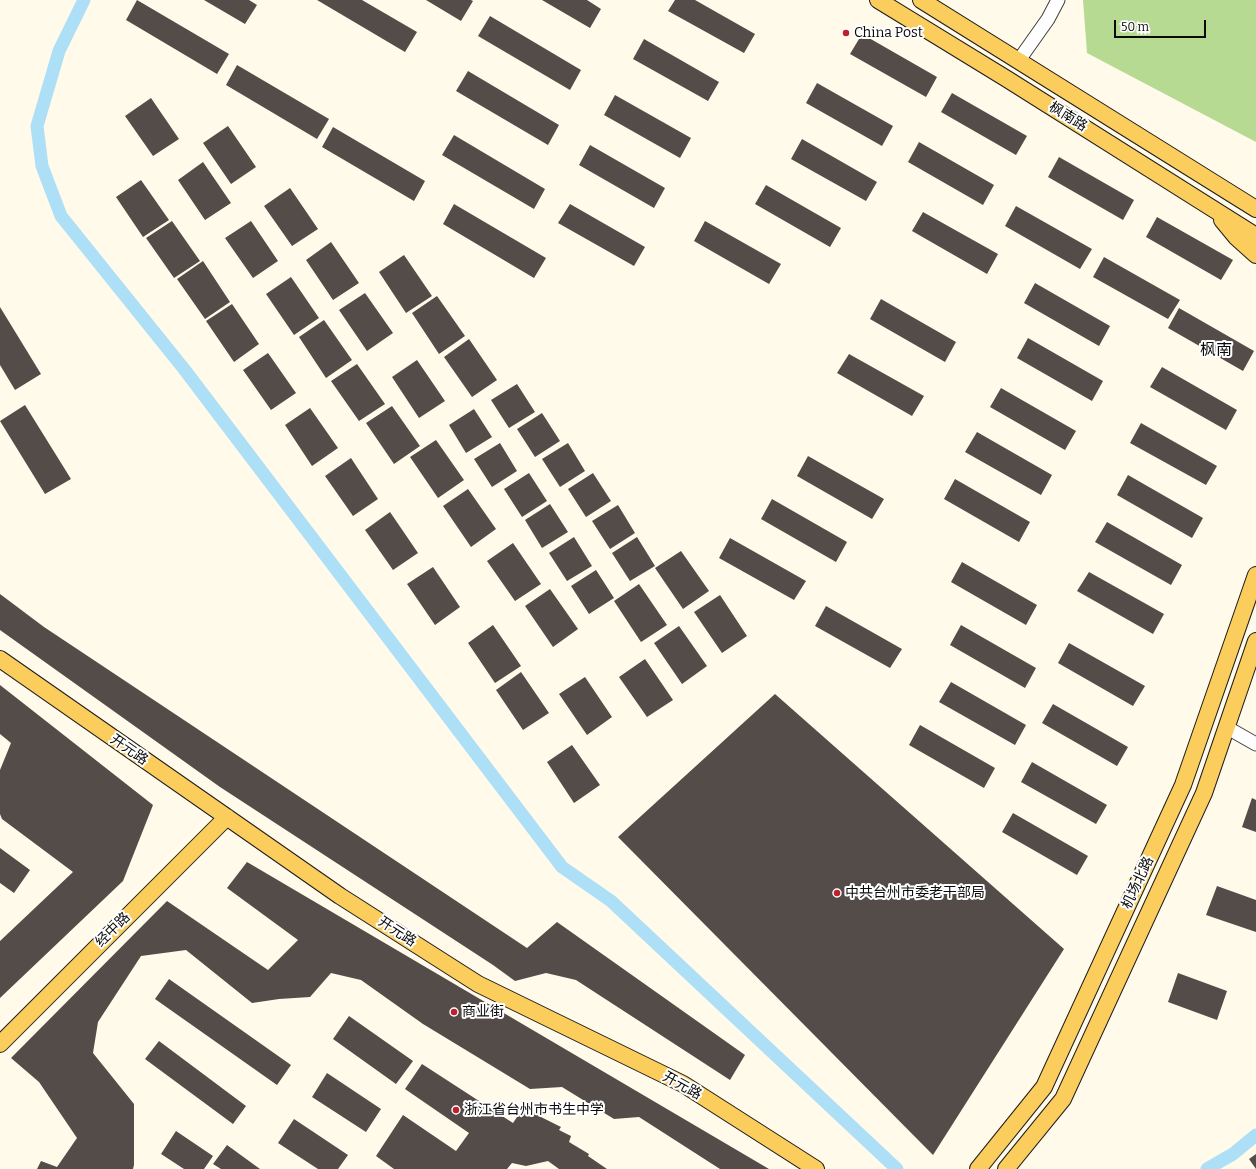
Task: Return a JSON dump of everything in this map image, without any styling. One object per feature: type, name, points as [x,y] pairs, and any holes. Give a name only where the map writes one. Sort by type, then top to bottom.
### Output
[{"type":"main road","name":"枫南路","points":[[878,0],[1256,236]]},
{"type":"main road","name":"枫南路","points":[[921,0],[1256,209]]},
{"type":"main road","points":[[1214,209],[1236,238],[1256,254]]},
{"type":"main road","name":"机场北路","points":[[978,1169],[1044,1087],[1183,785],[1256,575]]},
{"type":"main road","name":"机场北路","points":[[1006,1169],[1063,1098],[1204,793],[1256,641]]},
{"type":"main road","name":"开元路","points":[[0,659],[340,896],[478,984],[683,1084],[816,1169]]},
{"type":"main road","name":"经中路","points":[[0,1044],[227,817]]},
{"type":"street","points":[[1019,60],[1048,19],[1058,0]]},
{"type":"street","points":[[1226,727],[1256,744]]},
{"type":"green space","points":[[1083,0],[1256,0],[1256,142],[1087,53]]},
{"type":"building","points":[[137,0],[229,54],[217,74],[126,20]]},
{"type":"building","points":[[204,0],[249,0],[257,5],[245,24]]},
{"type":"building","points":[[317,0],[362,0],[417,32],[405,52]]},
{"type":"building","points":[[426,0],[471,0],[473,1],[461,21]]},
{"type":"building","points":[[542,0],[587,0],[601,9],[590,28]]},
{"type":"building","points":[[675,0],[695,0],[755,34],[744,53],[668,11]]},
{"type":"building","points":[[490,16],[581,70],[570,90],[478,36]]},
{"type":"building","points":[[862,34],[937,77],[926,97],[850,54]]},
{"type":"building","points":[[644,39],[719,82],[708,101],[633,59]]},
{"type":"building","points":[[237,65],[329,119],[317,139],[226,85]]},
{"type":"building","points":[[468,71],[559,125],[548,145],[456,91]]},
{"type":"building","points":[[817,83],[893,126],[882,146],[806,103]]},
{"type":"building","points":[[952,93],[1027,136],[1016,155],[941,112]]},
{"type":"building","points":[[615,95],[691,138],[680,158],[604,115]]},
{"type":"building","points":[[151,98],[179,139],[153,156],[125,116]]},
{"type":"building","points":[[228,126],[256,167],[231,184],[203,143]]},
{"type":"building","points":[[333,127],[425,181],[414,201],[322,147]]},
{"type":"building","points":[[454,135],[545,189],[534,209],[442,155]]},
{"type":"building","points":[[802,139],[877,182],[866,201],[791,159]]},
{"type":"building","points":[[919,142],[994,185],[983,205],[908,162]]},
{"type":"building","points":[[590,145],[665,188],[654,208],[579,165]]},
{"type":"building","points":[[1059,157],[1134,200],[1123,220],[1048,177]]},
{"type":"building","points":[[203,162],[231,203],[205,220],[178,180]]},
{"type":"building","points":[[141,180],[169,220],[143,237],[116,197]]},
{"type":"building","points":[[766,185],[841,228],[830,247],[755,204]]},
{"type":"building","points":[[290,188],[318,229],[292,246],[264,206]]},
{"type":"building","points":[[454,204],[546,258],[534,278],[443,224]]},
{"type":"building","points":[[570,204],[645,247],[634,266],[558,223]]},
{"type":"building","points":[[1016,206],[1092,249],[1080,269],[1005,226]]},
{"type":"building","points":[[923,212],[998,254],[987,274],[912,231]]},
{"type":"building","points":[[1157,217],[1233,260],[1221,280],[1146,237]]},
{"type":"building","points":[[172,221],[200,261],[174,278],[146,238]]},
{"type":"building","points":[[251,221],[278,261],[253,278],[225,238]]},
{"type":"building","points":[[705,221],[781,264],[769,284],[694,241]]},
{"type":"building","points":[[331,242],[359,283],[333,300],[306,260]]},
{"type":"building","points":[[404,255],[432,296],[406,313],[379,272]]},
{"type":"building","points":[[1104,257],[1180,300],[1168,319],[1093,277]]},
{"type":"building","points":[[203,261],[230,302],[205,319],[177,279]]},
{"type":"building","points":[[291,277],[319,318],[294,335],[266,294]]},
{"type":"building","points":[[1035,283],[1110,326],[1099,346],[1024,303]]},
{"type":"building","points":[[365,293],[393,333],[367,351],[339,310]]},
{"type":"building","points":[[437,296],[465,336],[439,354],[412,313]]},
{"type":"building","points":[[881,299],[956,342],[945,362],[870,319]]},
{"type":"building","points":[[232,304],[259,344],[234,362],[206,321]]},
{"type":"building","points":[[0,307],[41,374],[15,390],[0,365]]},
{"type":"building","points":[[1179,308],[1254,351],[1243,371],[1168,328]]},
{"type":"building","points":[[324,320],[352,360],[326,378],[299,337]]},
{"type":"building","points":[[1028,338],[1103,381],[1092,401],[1017,358]]},
{"type":"building","points":[[469,339],[497,380],[472,397],[444,357]]},
{"type":"building","points":[[268,353],[296,393],[271,410],[243,370]]},
{"type":"building","points":[[849,354],[924,396],[912,416],[837,373]]},
{"type":"building","points":[[417,360],[445,401],[419,418],[392,377]]},
{"type":"building","points":[[357,364],[385,404],[359,421],[331,381]]},
{"type":"building","points":[[1162,367],[1237,410],[1226,430],[1150,387]]},
{"type":"building","points":[[517,384],[535,412],[509,428],[491,400]]},
{"type":"building","points":[[1001,388],[1076,431],[1065,450],[990,407]]},
{"type":"building","points":[[25,405],[71,479],[45,494],[0,421]]},
{"type":"building","points":[[392,406],[420,446],[394,464],[366,423]]},
{"type":"building","points":[[310,408],[338,448],[312,466],[285,425]]},
{"type":"building","points":[[474,409],[492,437],[466,453],[449,425]]},
{"type":"building","points":[[542,413],[560,441],[535,457],[517,429]]},
{"type":"building","points":[[1141,423],[1217,466],[1206,485],[1130,443]]},
{"type":"building","points":[[977,432],[1052,475],[1041,495],[965,452]]},
{"type":"building","points":[[436,440],[464,480],[438,498],[410,457]]},
{"type":"building","points":[[500,443],[517,471],[492,487],[474,459]]},
{"type":"building","points":[[568,443],[585,471],[560,487],[542,459]]},
{"type":"building","points":[[808,456],[884,499],[872,519],[797,476]]},
{"type":"building","points":[[351,458],[378,499],[353,516],[325,476]]},
{"type":"building","points":[[529,473],[547,501],[522,517],[504,489]]},
{"type":"building","points":[[593,473],[611,501],[586,517],[568,489]]},
{"type":"building","points":[[1128,475],[1203,518],[1192,538],[1117,495]]},
{"type":"building","points":[[955,479],[1030,522],[1019,542],[944,499]]},
{"type":"building","points":[[468,489],[496,529],[471,547],[443,506]]},
{"type":"building","points":[[772,499],[847,542],[836,562],[761,519]]},
{"type":"building","points":[[550,504],[568,532],[542,548],[525,520]]},
{"type":"building","points":[[618,505],[635,533],[610,549],[592,521]]},
{"type":"building","points":[[390,512],[418,553],[393,570],[365,530]]},
{"type":"building","points":[[1107,522],[1182,565],[1171,585],[1095,542]]},
{"type":"building","points":[[574,537],[592,566],[567,581],[549,553]]},
{"type":"building","points":[[637,537],[655,566],[630,581],[612,553]]},
{"type":"building","points":[[730,538],[806,581],[794,600],[719,558]]},
{"type":"building","points":[[513,543],[541,584],[515,601],[487,561]]},
{"type":"building","points":[[681,551],[709,591],[683,609],[655,568]]},
{"type":"building","points":[[962,562],[1037,605],[1026,625],[951,582]]},
{"type":"building","points":[[433,567],[460,607],[435,625],[407,584]]},
{"type":"building","points":[[596,570],[614,598],[589,614],[571,586]]},
{"type":"building","points":[[1089,572],[1164,614],[1153,634],[1077,591]]},
{"type":"building","points":[[639,584],[667,625],[641,642],[614,601]]},
{"type":"building","points":[[550,589],[578,629],[553,647],[525,606]]},
{"type":"building","points":[[0,594],[44,627],[527,948],[557,922],[745,1055],[730,1080],[576,980],[546,973],[515,981],[493,965],[220,787],[0,630]]},
{"type":"building","points":[[720,595],[747,636],[722,653],[694,612]]},
{"type":"building","points":[[826,606],[902,649],[890,668],[815,626]]},
{"type":"building","points":[[493,625],[521,666],[495,683],[468,643]]},
{"type":"building","points":[[961,625],[1036,668],[1025,688],[950,645]]},
{"type":"building","points":[[679,626],[707,666],[682,684],[654,643]]},
{"type":"building","points":[[1069,643],[1145,686],[1133,706],[1058,663]]},
{"type":"building","points":[[645,659],[673,700],[647,717],[619,677]]},
{"type":"building","points":[[521,672],[549,713],[523,730],[496,690]]},
{"type":"building","points":[[585,677],[612,717],[587,735],[559,694]]},
{"type":"building","points":[[951,682],[1026,725],[1015,745],[939,702]]},
{"type":"building","points":[[0,685],[153,805],[123,881],[0,998],[0,941],[73,872],[2,819],[0,814],[0,770],[11,743],[0,734]]},
{"type":"building","name":"中共台州市委老干部局","points":[[775,694],[1064,949],[933,1155],[618,837]]},
{"type":"building","points":[[1053,704],[1128,747],[1117,766],[1042,723]]},
{"type":"building","points":[[920,725],[995,768],[984,788],[909,745]]},
{"type":"building","points":[[572,745],[600,785],[574,803],[547,762]]},
{"type":"building","points":[[1032,762],[1107,805],[1096,824],[1021,782]]},
{"type":"building","points":[[1252,798],[1256,800],[1256,832],[1242,827]]},
{"type":"building","points":[[1013,813],[1088,856],[1077,875],[1002,832]]},
{"type":"building","points":[[0,848],[30,870],[14,893],[0,883]]},
{"type":"building","name":"商业街","points":[[247,862],[769,1169],[720,1169],[639,1117],[614,1119],[562,1087],[530,1089],[423,1024],[361,980],[331,973],[310,997],[279,999],[252,1003],[186,950],[141,956],[98,1022],[93,1053],[134,1104],[133,1169],[37,1169],[41,1161],[57,1167],[77,1138],[39,1082],[11,1058],[167,901],[268,970],[298,940],[227,888]]},
{"type":"building","points":[[1217,886],[1256,900],[1256,932],[1206,915]]},
{"type":"building","points":[[1178,973],[1227,991],[1217,1020],[1168,1002]]},
{"type":"building","points":[[169,979],[291,1065],[277,1085],[155,999]]},
{"type":"building","points":[[349,1016],[413,1061],[396,1084],[333,1039]]},
{"type":"building","points":[[159,1041],[246,1106],[233,1124],[145,1059]]},
{"type":"building","points":[[422,1064],[513,1123],[525,1105],[537,1112],[535,1114],[561,1127],[559,1130],[571,1136],[569,1142],[589,1154],[588,1156],[607,1169],[559,1169],[548,1161],[526,1166],[512,1163],[507,1169],[394,1169],[376,1156],[403,1115],[456,1151],[469,1133],[405,1089]]},
{"type":"building","points":[[327,1073],[381,1109],[366,1132],[312,1097]]},
{"type":"building","points":[[294,1119],[348,1155],[338,1169],[318,1169],[278,1143]]},
{"type":"building","points":[[176,1131],[213,1156],[204,1169],[184,1169],[161,1154]]},
{"type":"building","points":[[227,1145],[260,1169],[221,1169],[213,1164]]},
{"type":"building","points":[[1256,1154],[1256,1169],[1249,1159]]},
{"type":"waterway","points":[[84,0],[59,51],[37,126],[42,166],[61,216],[184,369],[562,867],[611,901],[897,1169]]},
{"type":"waterway","points":[[1207,1169],[1233,1154],[1256,1135]]},
{"type":"place","name":"China Post","points":[[846,33]]},
{"type":"place","name":"中共台州市委老干部局","points":[[837,893]]},
{"type":"place","name":"商业街","points":[[454,1012]]},
{"type":"place","name":"浙江省台州市书生中学","points":[[456,1110]]},
{"type":"district","name":"枫南","points":[[1216,351]]}]
